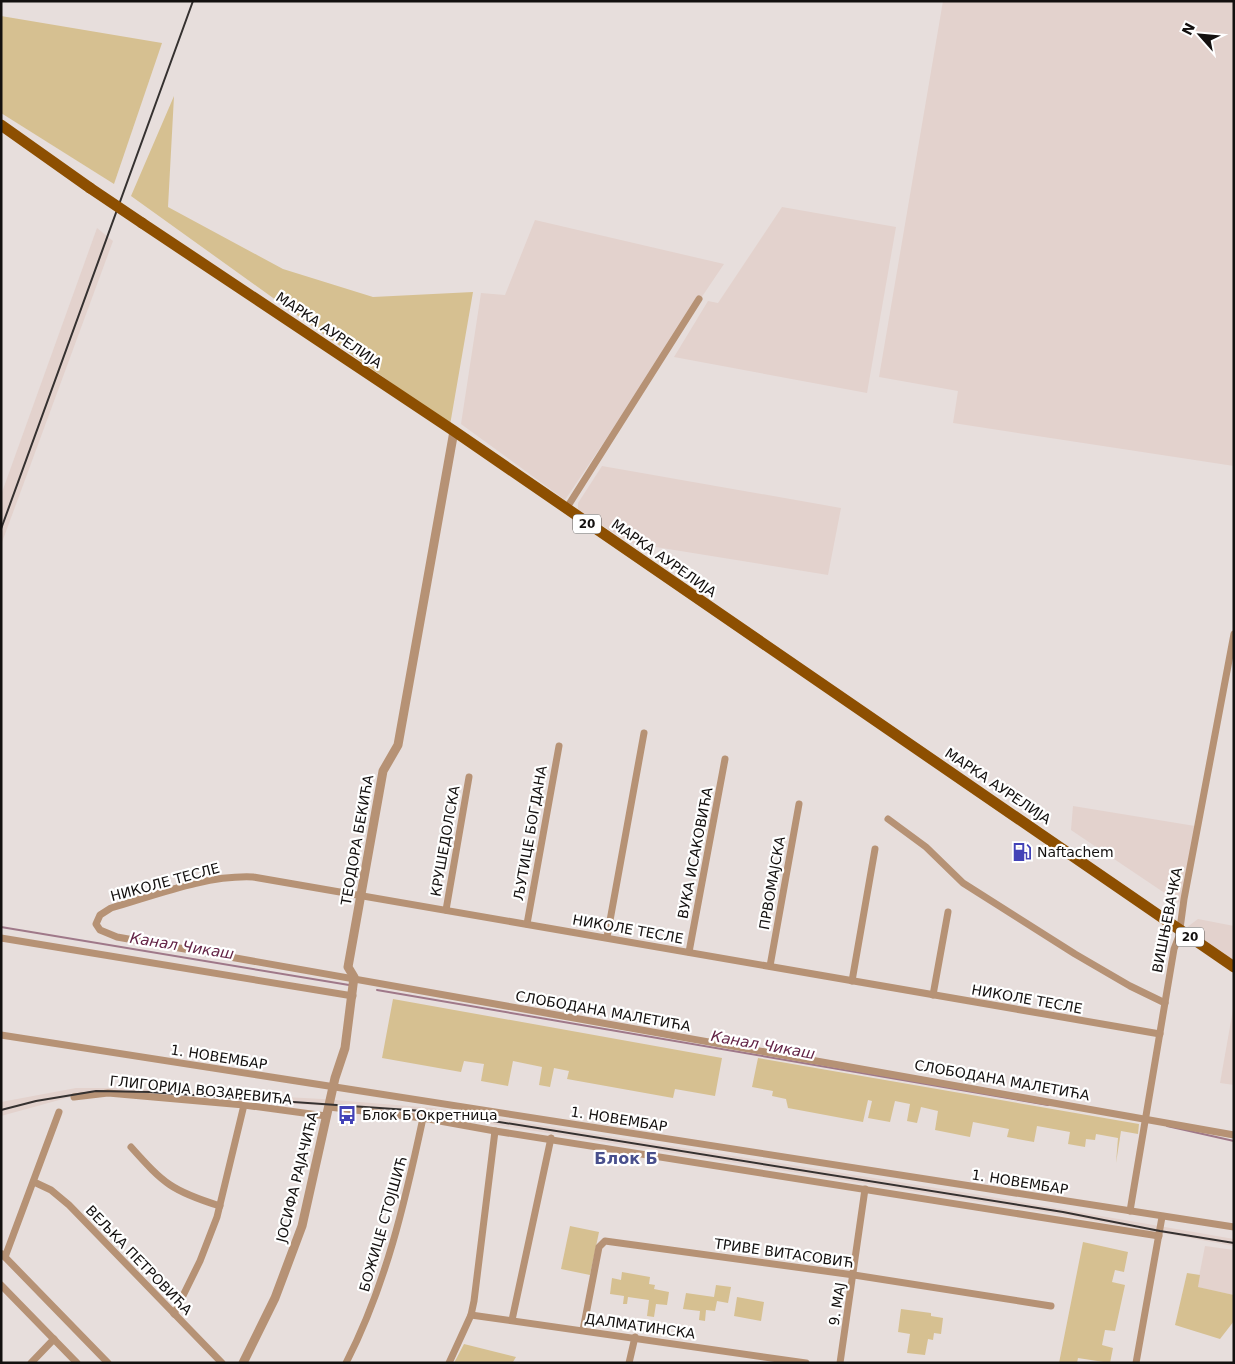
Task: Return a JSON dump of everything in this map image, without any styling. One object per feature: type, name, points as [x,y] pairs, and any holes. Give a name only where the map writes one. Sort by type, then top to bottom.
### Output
[{"type":"main road","name":"МАРКА АУРЕЛИЈА","points":[[1,125],[90,188],[454,431],[1234,967]]},
{"type":"street","points":[[566,509],[699,299]]},
{"type":"street","name":"ТЕОДОРА БЕКИЋА","points":[[327,1112],[332,1088],[346,1048],[353,994],[353,979],[348,968],[360,894],[383,771],[398,745],[454,431]]},
{"type":"street","name":"ВИШЊЕВАЧКА","points":[[1130,1211],[1147,1118],[1164,1004],[1174,949],[1180,929],[1234,634]]},
{"type":"street","points":[[607,937],[644,733]]},
{"type":"street","name":"ЉУТИЦЕ БОГДАНА","points":[[527,924],[559,746]]},
{"type":"street","name":"ВУКА ИСАКОВИЋА","points":[[689,952],[725,759]]},
{"type":"street","name":"КРУШЕДОЛСКА","points":[[446,910],[469,778]]},
{"type":"street","name":"ПРВОМАЈСКА","points":[[770,966],[799,804]]},
{"type":"street","points":[[888,819],[926,847],[964,883],[1083,958],[1164,1004]]},
{"type":"street","points":[[852,981],[875,849]]},
{"type":"street","name":"НИКОЛЕ ТЕСЛЕ","points":[[98,920],[105,910],[111,908],[196,884],[236,876],[360,894],[1160,1034]]},
{"type":"street","points":[[932,995],[948,912]]},
{"type":"street","name":"СЛОБОДАНА МАЛЕТИЋА","points":[[98,920],[96,927],[105,933],[117,937],[1147,1118],[1234,1135]]},
{"type":"street","points":[[1,938],[353,994]]},
{"type":"street","name":"1. НОВЕМБАР","points":[[1,1035],[1234,1227]]},
{"type":"street","name":"ГЛИГОРИЈА ВОЗАРЕВИЋА","points":[[74,1097],[108,1093],[327,1112]]},
{"type":"street","points":[[174,1314],[200,1261],[220,1206],[244,1105]]},
{"type":"street","points":[[59,1112],[34,1182],[3,1256],[108,1363]]},
{"type":"street","points":[[327,1112],[423,1118],[1159,1236]]},
{"type":"street","name":"ЈОСИФА РАЈАЧИЋА","points":[[243,1363],[290,1263],[309,1199],[327,1112]]},
{"type":"street","name":"БОЖИЦЕ СТОЈШИЋ","points":[[346,1363],[373,1304],[389,1258],[406,1197],[423,1118]]},
{"type":"street","points":[[449,1363],[471,1315],[480,1260],[495,1131]]},
{"type":"street","points":[[512,1320],[551,1138]]},
{"type":"street","points":[[130,1147],[158,1178],[172,1188],[186,1195],[220,1206]]},
{"type":"street","name":"ВЕЉКА ПЕТРОВИЋА","points":[[34,1182],[51,1190],[69,1205],[222,1363]]},
{"type":"street","name":"9. МАЈ","points":[[840,1363],[865,1189]]},
{"type":"street","points":[[1136,1363],[1162,1217]]},
{"type":"street","name":"ТРИВЕ ВИТАСОВИЋ","points":[[583,1330],[599,1249],[605,1241],[854,1275],[1051,1306]]},
{"type":"street","points":[[1,1285],[78,1363]]},
{"type":"street","name":"ДАЛМАТИНСКА","points":[[471,1315],[806,1363]]},
{"type":"street","points":[[629,1363],[635,1337]]},
{"type":"street","points":[[31,1363],[54,1339]]},
{"type":"shaded area","points":[[943,1],[1234,1],[1234,466],[953,423],[958,391],[879,377]]},
{"type":"shaded area","points":[[1,16],[162,43],[114,184],[1,113]]},
{"type":"shaded area","points":[[174,96],[168,207],[283,269],[373,297],[473,292],[450,425],[131,196]]},
{"type":"shaded area","points":[[782,207],[896,227],[867,393],[674,357],[708,301],[718,303]]},
{"type":"shaded area","points":[[535,220],[724,264],[565,500],[461,424],[481,293],[505,295]]},
{"type":"shaded area","points":[[97,228],[113,241],[1,545],[1,495]]},
{"type":"shaded area","points":[[602,466],[841,508],[828,575],[631,543],[578,511],[578,503]]},
{"type":"shaded area","points":[[1073,806],[1195,826],[1181,904],[1071,830]]},
{"type":"shaded area","points":[[1198,919],[1234,926],[1234,961],[1186,928]]},
{"type":"shaded area","points":[[393,999],[722,1058],[715,1096],[675,1089],[673,1098],[567,1079],[569,1071],[554,1068],[550,1087],[539,1085],[542,1067],[513,1061],[508,1086],[481,1081],[484,1064],[464,1061],[461,1072],[382,1058]]},
{"type":"shaded area","points":[[1234,1004],[1234,1085],[1220,1083]]},
{"type":"shaded area","points":[[758,1058],[1139,1124],[1138,1134],[1121,1131],[1116,1163],[1118,1138],[1096,1134],[1095,1140],[1086,1139],[1085,1147],[1068,1144],[1070,1132],[1037,1126],[1034,1142],[1007,1137],[1009,1129],[973,1122],[970,1137],[935,1130],[938,1111],[921,1107],[917,1123],[907,1121],[910,1104],[895,1101],[890,1122],[868,1118],[872,1101],[868,1100],[863,1122],[788,1108],[786,1099],[772,1096],[773,1091],[752,1087]]},
{"type":"shaded area","points":[[76,1088],[125,1088],[322,1099],[433,1108],[980,1195],[1234,1239],[1234,1246],[1057,1214],[408,1111],[104,1092],[81,1094],[1,1116],[1,1102]]},
{"type":"shaded area","points":[[570,1226],[599,1232],[590,1275],[561,1269]]},
{"type":"shaded area","points":[[1083,1242],[1128,1252],[1124,1272],[1115,1270],[1112,1282],[1125,1285],[1115,1331],[1105,1330],[1102,1345],[1113,1348],[1110,1363],[1078,1358],[1077,1363],[1059,1363]]},
{"type":"shaded area","points":[[1205,1246],[1234,1250],[1234,1295],[1197,1287]]},
{"type":"shaded area","points":[[622,1272],[650,1277],[649,1284],[655,1285],[654,1289],[669,1292],[667,1305],[656,1304],[654,1317],[647,1316],[649,1300],[628,1297],[627,1304],[623,1304],[624,1296],[610,1294],[612,1278],[621,1280]]},
{"type":"shaded area","points":[[1187,1273],[1200,1275],[1198,1287],[1234,1295],[1234,1321],[1220,1339],[1175,1325]]},
{"type":"shaded area","points":[[716,1285],[731,1287],[728,1303],[717,1301],[715,1311],[706,1310],[705,1321],[699,1320],[700,1311],[683,1309],[686,1293],[714,1297]]},
{"type":"shaded area","points":[[737,1297],[764,1302],[761,1321],[734,1316]]},
{"type":"shaded area","points":[[901,1309],[931,1313],[931,1316],[943,1318],[941,1334],[934,1333],[933,1340],[928,1339],[925,1355],[907,1353],[910,1334],[898,1332]]},
{"type":"shaded area","points":[[464,1344],[516,1357],[513,1362],[515,1363],[454,1363]]},
{"type":"waterway","name":"Канал Чикаш","points":[[1,927],[349,985]]},
{"type":"waterway","name":"Канал Чикаш","points":[[377,990],[1048,1105]]},
{"type":"waterway","name":"Канал Чикаш","points":[[1167,1126],[1234,1141]]},
{"type":"railway","points":[[1,529],[193,1]]},
{"type":"railway","points":[[1,1110],[36,1101],[96,1091],[150,1092],[437,1112],[1063,1212],[1234,1243]]},
{"type":"place","name":"Naftachem","points":[[1022,852]]},
{"type":"place","name":"Блок Б Окретница","points":[[347,1115]]},
{"type":"district","name":"Блок Б","points":[[626,1158]]}]
